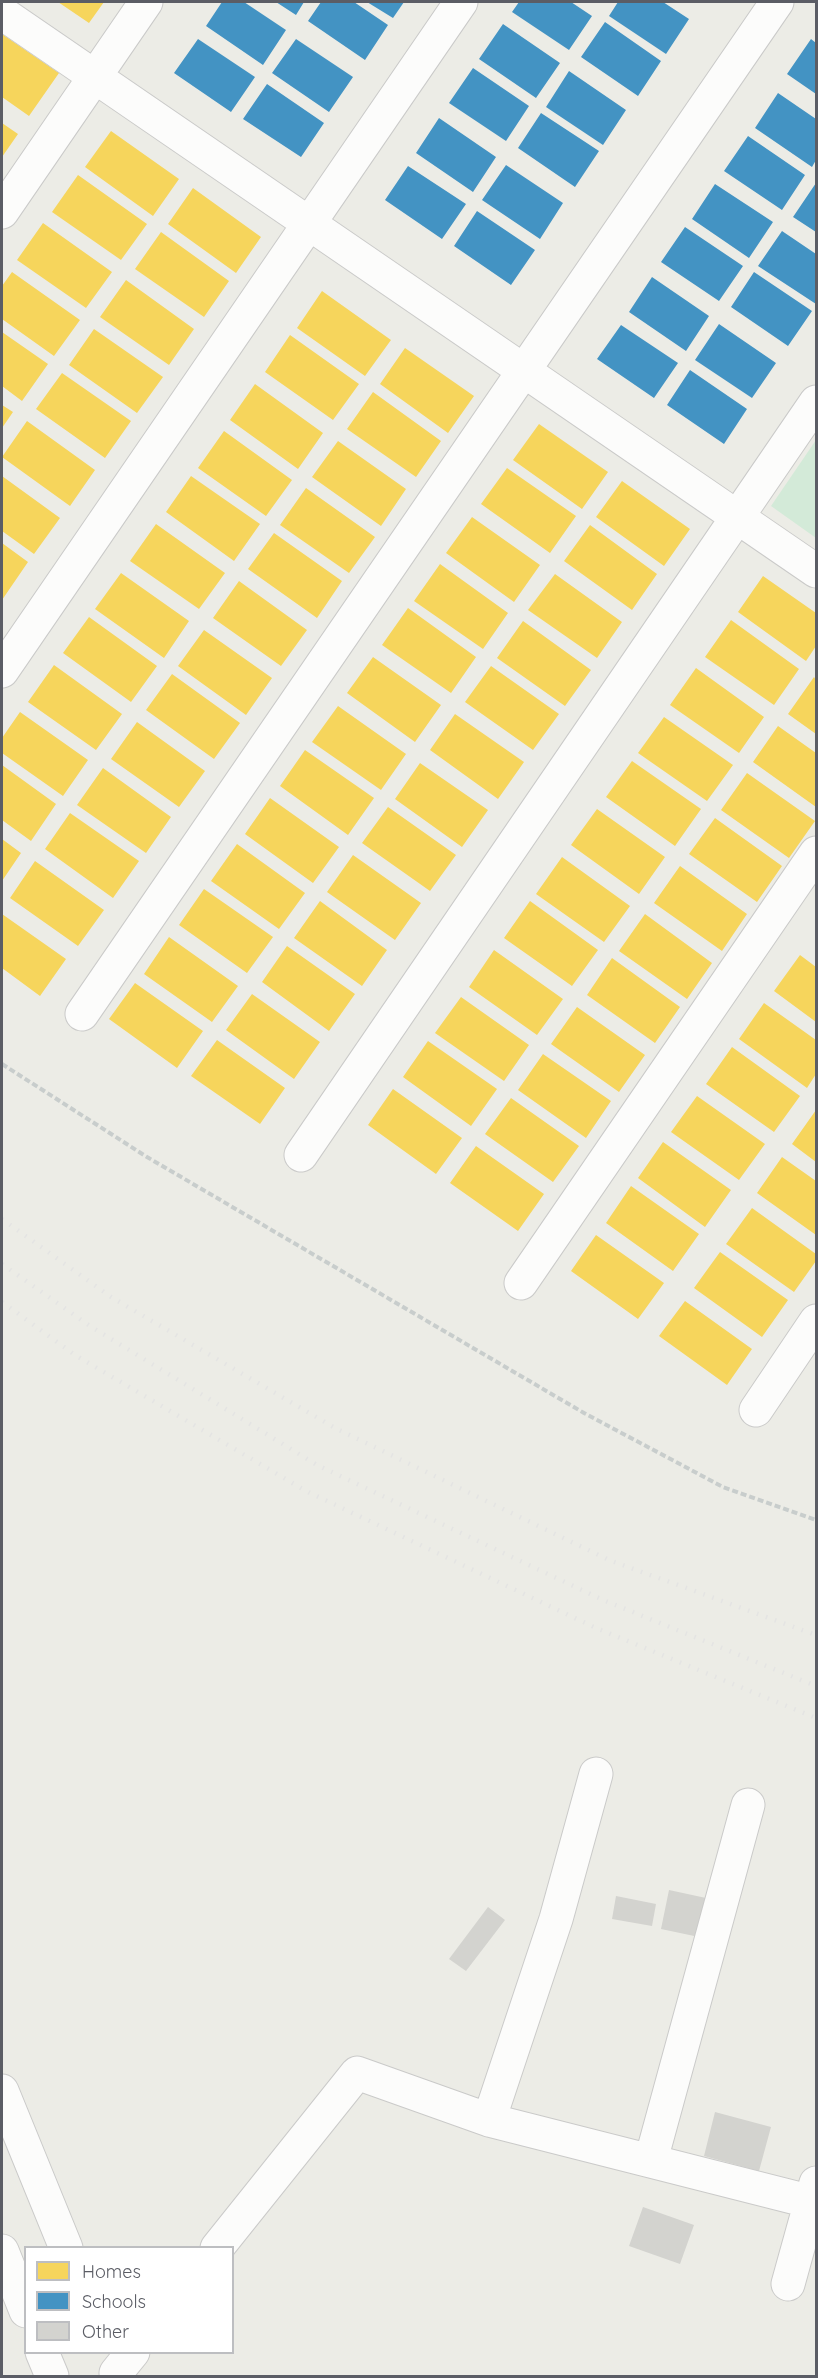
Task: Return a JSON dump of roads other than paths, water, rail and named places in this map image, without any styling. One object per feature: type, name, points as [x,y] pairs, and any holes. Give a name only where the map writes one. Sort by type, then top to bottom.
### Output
[{"type":"street","points":[[2,212],[146,2]]},
{"type":"street","points":[[2,672],[461,2]]},
{"type":"street","points":[[82,1014],[777,2]]},
{"type":"street","points":[[2,13],[816,571]]},
{"type":"street","points":[[301,1155],[816,402]]},
{"type":"street","points":[[521,1283],[816,853]]},
{"type":"street","points":[[756,1410],[816,1321]]},
{"type":"street","points":[[489,2120],[556,1919],[596,1774]]},
{"type":"street","points":[[651,2160],[748,1805]]},
{"type":"street","points":[[218,2246],[357,2073],[489,2120],[651,2160],[815,2196],[788,2284]]},
{"type":"street","points":[[2,2091],[66,2246]]},
{"type":"street","points":[[2,2251],[24,2306]]},
{"type":"street","points":[[43,2354],[52,2376]]},
{"type":"railway","points":[[2,1219],[111,1297],[335,1428],[609,1560],[816,1635]]},
{"type":"railway","points":[[2,1264],[90,1326],[317,1465],[603,1600],[816,1686]]},
{"type":"railway","points":[[2,1302],[75,1355],[306,1491],[596,1628],[816,1718]]}]
